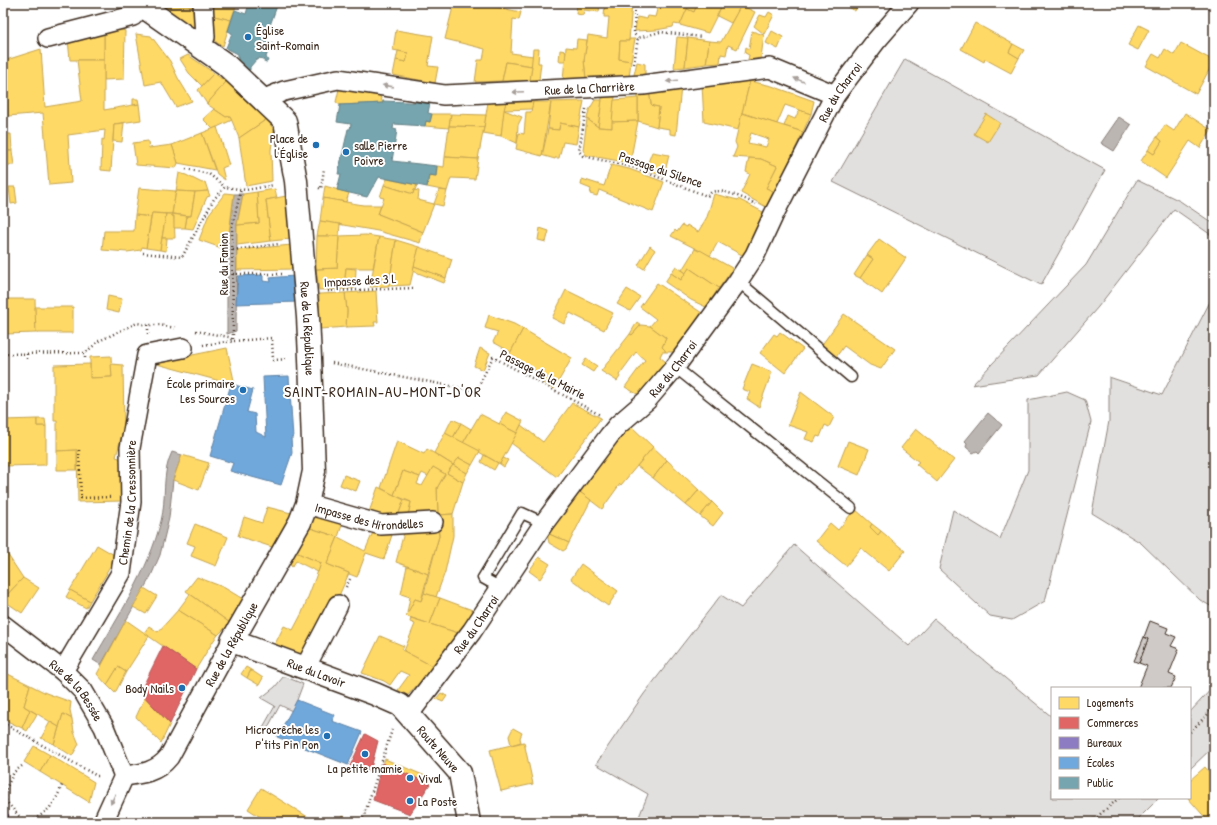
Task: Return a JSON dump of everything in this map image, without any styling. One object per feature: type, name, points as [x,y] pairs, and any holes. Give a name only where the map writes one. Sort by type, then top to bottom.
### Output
[{"type":"main road","name":"Rue de la République","points":[[140,4],[225,64],[285,121],[296,181],[310,358],[314,471],[307,504],[300,522],[232,641]]},
{"type":"main road","name":"Rue du Lavoir","points":[[232,641],[375,694],[405,710]]},
{"type":"main road","name":"Route Neuve","points":[[405,710],[460,773],[469,822]]},
{"type":"street","points":[[200,47],[205,37],[203,3]]},
{"type":"street","name":"Rue du Charroi","points":[[405,710],[472,631],[544,523],[618,425],[647,400],[675,367],[738,281],[754,254],[835,95],[876,41],[909,3]]},
{"type":"street","points":[[48,38],[133,16],[140,4]]},
{"type":"street","name":"Rue de la Charrière","points":[[262,100],[284,91],[338,79],[444,95],[630,86],[770,68],[835,95]]},
{"type":"street","name":"Chemin de la Cressonnière","points":[[63,671],[121,573],[131,502],[130,448],[147,356],[183,348]]},
{"type":"street","name":"Impasse des Hirondelles","points":[[307,504],[381,525],[433,522]]},
{"type":"street","points":[[305,668],[338,605]]},
{"type":"street","name":"Rue de la Bessée","points":[[3,625],[63,671],[83,691],[104,727],[124,776]]},
{"type":"street","name":"Rue de la République","points":[[124,776],[147,773],[166,762],[170,757],[232,641]]},
{"type":"street","points":[[102,822],[124,776]]},
{"type":"lane","points":[[738,281],[851,377]]},
{"type":"lane","points":[[675,367],[851,508]]},
{"type":"path","points":[[636,3],[634,34],[638,38]]},
{"type":"path","points":[[638,38],[660,32],[702,37]]},
{"type":"path","points":[[630,86],[638,38]]},
{"type":"path","name":"Passage du Silence","points":[[590,88],[579,151],[583,156],[632,167],[707,196],[712,192],[716,192],[740,196],[774,214]]},
{"type":"path","points":[[186,169],[209,174],[225,187],[246,190],[274,185]]},
{"type":"path","points":[[321,189],[324,169]]},
{"type":"path","points":[[143,253],[182,257],[214,199],[225,187]]},
{"type":"path","name":"Rue du Fanion","points":[[234,340],[232,227],[240,189]]},
{"type":"path","points":[[233,250],[301,241]]},
{"type":"path","name":"Impasse des 3 L","points":[[233,274],[305,283],[415,288]]},
{"type":"path","points":[[3,354],[85,353],[99,341],[137,323],[183,329]]},
{"type":"path","points":[[190,330],[229,337],[234,340]]},
{"type":"path","points":[[183,348],[234,340],[272,338],[273,360],[310,358]]},
{"type":"path","points":[[85,353],[85,358]]},
{"type":"path","points":[[27,354],[27,360]]},
{"type":"path","name":"Passage de la Mairie","points":[[310,358],[476,391],[493,357],[618,425]]},
{"type":"path","points":[[79,450],[81,498],[113,497]]},
{"type":"path","points":[[1191,731],[1214,708]]},
{"type":"path","points":[[362,822],[405,710]]},
{"type":"path","points":[[3,723],[97,776],[124,776]]},
{"type":"path","points":[[22,766],[14,772],[5,791],[6,800],[25,822]]},
{"type":"path","points":[[31,822],[45,813],[54,804],[62,785]]},
{"type":"path","points":[[1090,822],[1118,799]]},
{"type":"shaded area","points":[[905,59],[1105,170],[1041,285],[833,182]]},
{"type":"shaded area","points":[[1119,117],[1131,125],[1114,151],[1101,143]]},
{"type":"shaded area","points":[[1137,180],[1180,201],[1214,224],[1214,237],[1174,209],[1098,307],[1039,375],[972,385],[1086,265]]},
{"type":"shaded area","points":[[234,194],[243,194],[237,225],[236,331],[227,334],[227,250]]},
{"type":"shaded area","points":[[1214,294],[1214,608],[1200,600],[1141,543],[1092,513],[1109,421],[1109,377],[1162,395]]},
{"type":"shaded area","points":[[1067,392],[1085,400],[1091,422],[1045,601],[1012,620],[990,616],[939,569],[953,510],[1000,539],[1028,470],[1028,400]]},
{"type":"shaded area","points":[[988,413],[1002,425],[979,453],[977,451],[973,453],[966,447],[967,443],[965,441]]},
{"type":"shaded area","points":[[172,452],[182,455],[173,480],[169,518],[160,555],[151,576],[101,665],[93,660],[123,610],[141,576],[155,540],[163,512],[166,469]]},
{"type":"shaded area","points":[[794,545],[909,646],[934,619],[1051,716],[1051,799],[1158,799],[1139,818],[1137,822],[637,822],[648,794],[596,764],[644,694],[721,595],[741,608]]},
{"type":"shaded area","points":[[283,677],[303,684],[292,711],[280,705],[266,731],[262,729],[275,706],[261,698],[275,687]]},
{"type":"shaded area","points":[[1214,686],[1214,746],[1191,768],[1191,711]]},
{"type":"building: Logements","points":[[153,3],[198,3],[198,6],[156,9]]},
{"type":"building: Logements","points":[[206,3],[237,3],[231,20],[210,15]]},
{"type":"building: Logements","points":[[454,3],[475,3],[521,12],[519,20],[513,19],[511,53],[533,56],[532,66],[506,62],[502,81],[475,82],[478,60],[483,60],[485,49],[445,39]]},
{"type":"building: Logements","points":[[577,3],[600,3],[599,12],[584,10],[583,15],[576,14]]},
{"type":"building: Logements","points":[[605,3],[632,3],[629,41],[620,41],[619,59],[631,61],[629,78],[586,79],[584,60],[588,35],[607,38],[609,17],[604,17]]},
{"type":"building: Logements","points":[[664,3],[690,3],[680,25],[674,24],[673,27],[656,30],[635,31],[637,17],[647,19],[648,16],[655,17],[658,6],[663,8]]},
{"type":"building: Logements","points":[[690,3],[698,3],[694,12],[687,9]]},
{"type":"building: Logements","points":[[698,3],[723,3],[708,33],[680,25],[687,9],[694,12]]},
{"type":"building: Logements","points":[[723,3],[743,3],[731,23],[717,16]]},
{"type":"building: Logements","points":[[840,3],[859,3],[855,11]]},
{"type":"building: Logements","points":[[741,5],[755,12],[737,49],[728,45],[726,55],[721,54],[720,63],[706,64],[709,41],[721,42]]},
{"type":"building: Logements","points":[[198,6],[201,29],[192,33],[160,9]]},
{"type":"building: Logements","points":[[769,12],[774,15],[764,34],[754,26],[760,15],[766,17]]},
{"type":"building: Logements","points":[[210,15],[231,20],[223,46],[217,43],[208,30]]},
{"type":"building: Logements","points":[[975,23],[1013,44],[1009,52],[1019,58],[1011,73],[985,59],[984,62],[961,49]]},
{"type":"building: Logements","points":[[1139,25],[1149,30],[1138,50],[1128,45]]},
{"type":"building: Logements","points":[[119,29],[125,31],[124,79],[104,80],[104,31]]},
{"type":"building: Logements","points":[[396,30],[433,36],[428,66],[438,67],[435,83],[393,75],[396,60],[406,62],[408,53],[393,50]]},
{"type":"building: Logements","points":[[104,31],[104,60],[70,60],[68,39]]},
{"type":"building: Logements","points":[[752,31],[764,35],[761,58],[748,60],[749,55],[745,53],[746,47],[749,49]]},
{"type":"building: Logements","points":[[772,31],[783,37],[778,49],[766,43]]},
{"type":"building: Logements","points":[[136,34],[151,36],[170,61],[192,101],[176,107],[161,82],[145,85]]},
{"type":"building: Logements","points":[[677,37],[688,38],[685,67],[674,68]]},
{"type":"building: Logements","points":[[688,38],[709,41],[706,64],[685,67]]},
{"type":"building: Logements","points":[[577,39],[587,40],[584,60],[586,79],[563,80],[566,47],[576,48]]},
{"type":"building: Logements","points":[[629,39],[635,39],[631,61],[619,59],[620,41],[629,41]]},
{"type":"building: Logements","points":[[1181,43],[1214,61],[1196,94],[1146,66],[1153,54],[1160,58],[1165,49],[1174,55]]},
{"type":"building: Logements","points":[[1013,44],[1024,50],[1019,58],[1009,52]]},
{"type":"building: Logements","points":[[41,49],[45,107],[82,101],[77,60],[104,60],[104,110],[139,104],[141,120],[114,124],[111,171],[101,170],[102,139],[104,140],[105,130],[68,135],[71,183],[49,185],[43,113],[8,116],[6,75],[3,61]]},
{"type":"building: Logements","points":[[533,49],[539,49],[538,63],[541,63],[539,80],[530,81]]},
{"type":"building: Logements","points":[[560,50],[566,51],[565,61],[559,61]]},
{"type":"building: Logements","points":[[398,51],[408,53],[406,62],[396,60]]},
{"type":"building: Logements","points":[[188,55],[214,73],[202,86],[189,73],[180,59]]},
{"type":"building: Logements","points":[[506,62],[532,66],[530,81],[502,81]]},
{"type":"building: Logements","points":[[637,62],[645,64],[645,79],[633,79]]},
{"type":"building: Logements","points":[[214,73],[226,82],[207,104],[198,90]]},
{"type":"building: Logements","points":[[228,76],[267,119],[239,138],[230,116],[226,117],[207,104],[226,82],[224,81]]},
{"type":"building: Logements","points":[[735,79],[750,81],[738,130],[704,122],[702,84]]},
{"type":"building: Logements","points":[[750,81],[772,86],[814,101],[811,114],[785,105],[777,124],[742,113]]},
{"type":"building: Logements","points":[[681,87],[676,135],[670,134],[670,129],[657,127],[659,107],[651,104],[649,91]]},
{"type":"building: Logements","points":[[339,89],[379,94],[383,103],[340,105],[336,102]]},
{"type":"building: Logements","points":[[649,91],[651,104],[659,107],[657,127],[638,121],[638,93]]},
{"type":"building: Logements","points":[[615,96],[612,128],[598,127],[602,98]]},
{"type":"building: Logements","points":[[638,98],[638,121],[612,122],[614,100]]},
{"type":"building: Logements","points":[[133,99],[138,99],[139,104],[133,105]]},
{"type":"building: Logements","points":[[595,100],[602,100],[598,127],[587,119],[589,110]]},
{"type":"building: Logements","points":[[584,101],[579,127],[560,123],[559,130],[548,129],[551,102]]},
{"type":"building: Logements","points":[[488,102],[506,102],[501,136],[483,133]]},
{"type":"building: Logements","points":[[506,102],[533,102],[532,109],[504,110]]},
{"type":"building: Logements","points":[[533,102],[551,102],[542,156],[516,149],[519,133],[524,134],[526,112],[531,112]]},
{"type":"building: Logements","points":[[214,109],[226,117],[230,116],[232,120],[213,129],[203,119]]},
{"type":"building: Logements","points":[[504,110],[522,117],[518,125],[517,143],[501,136]]},
{"type":"building: Logements","points":[[799,110],[811,114],[803,132],[784,126],[788,116],[795,119]]},
{"type":"building: Logements","points":[[742,113],[803,132],[775,192],[766,188],[777,166],[761,159],[733,157],[737,147],[735,142]],"holes":[[[751,133],[769,139],[766,147],[748,143]]]},
{"type":"building: Logements","points":[[1185,113],[1211,130],[1200,148],[1190,141],[1166,178],[1141,161],[1148,150],[1154,154],[1162,141],[1157,137],[1165,125],[1174,131]]},
{"type":"building: Logements","points":[[432,114],[451,114],[449,128],[425,126],[426,121],[430,122]]},
{"type":"building: Logements","points":[[451,114],[486,115],[484,127],[449,126]]},
{"type":"building: Logements","points":[[986,114],[1000,123],[988,142],[974,134]]},
{"type":"building: Logements","points":[[267,119],[274,130],[271,150],[272,181],[246,186],[239,138]]},
{"type":"building: Logements","points":[[587,119],[598,127],[612,128],[612,122],[638,121],[630,163],[586,155],[583,150]]},
{"type":"building: Logements","points":[[124,123],[122,142],[113,141],[114,124]]},
{"type":"building: Logements","points":[[560,123],[579,127],[576,144],[563,142],[559,158],[555,159],[542,155],[548,129],[559,130]]},
{"type":"building: Logements","points":[[449,126],[484,127],[478,159],[445,157]]},
{"type":"building: Logements","points":[[217,127],[229,165],[222,168],[225,180],[217,174],[202,133]]},
{"type":"building: Logements","points":[[202,133],[215,170],[178,163],[172,145]]},
{"type":"building: Logements","points":[[3,134],[11,134],[12,151],[3,151]]},
{"type":"building: Logements","points":[[1157,137],[1162,141],[1154,154],[1148,150]]},
{"type":"building: Logements","points":[[148,141],[149,148],[172,145],[178,163],[176,168],[136,165],[133,143]]},
{"type":"building: Logements","points":[[3,151],[5,151],[6,165],[3,165]]},
{"type":"building: Logements","points":[[5,151],[12,151],[14,165],[6,165]]},
{"type":"building: Logements","points":[[652,152],[669,155],[664,176],[645,170]]},
{"type":"building: Logements","points":[[445,157],[478,159],[475,179],[451,178],[447,191],[427,187],[429,175],[436,176],[437,166],[444,167]]},
{"type":"building: Logements","points":[[749,158],[761,159],[777,166],[766,188],[775,192],[768,208],[741,193],[750,174],[746,172]]},
{"type":"building: Logements","points":[[611,165],[629,169],[664,182],[653,212],[599,190],[597,196],[590,194],[591,189],[581,185],[582,179],[604,186]]},
{"type":"building: Logements","points":[[179,173],[202,183],[205,182],[208,191],[176,191]]},
{"type":"building: Logements","points":[[387,179],[417,185],[413,194],[384,185]]},
{"type":"building: Logements","points":[[384,185],[413,194],[414,190],[419,191],[418,200],[434,204],[423,232],[378,214],[384,198],[380,197]]},
{"type":"building: Logements","points":[[325,186],[349,193],[346,202],[323,198]]},
{"type":"building: Logements","points":[[9,187],[15,187],[17,203],[11,204]]},
{"type":"building: Logements","points":[[139,188],[176,191],[172,214],[152,213],[151,217],[135,215]]},
{"type":"building: Logements","points":[[275,189],[277,198],[266,200],[271,241],[237,245],[237,225],[259,223],[257,192]]},
{"type":"building: Logements","points":[[439,190],[447,191],[443,206],[434,204]]},
{"type":"building: Logements","points":[[176,191],[195,192],[191,216],[172,214]]},
{"type":"building: Logements","points":[[208,191],[210,196],[207,197],[193,229],[185,228],[187,216],[191,216],[195,192]]},
{"type":"building: Logements","points":[[257,192],[259,223],[237,225],[243,194]]},
{"type":"building: Logements","points":[[225,193],[234,194],[227,250],[199,240],[209,214]]},
{"type":"building: Logements","points":[[714,194],[738,199],[765,213],[749,246],[742,255],[718,242],[710,256],[671,236],[675,230],[677,232],[682,225],[686,227],[687,225],[698,232],[707,217]]},
{"type":"building: Logements","points":[[286,196],[291,239],[271,241],[266,200]]},
{"type":"building: Logements","points":[[323,198],[363,205],[381,205],[378,214],[423,232],[420,243],[378,231],[320,221]]},
{"type":"building: Logements","points":[[152,213],[166,214],[160,250],[146,248]]},
{"type":"building: Logements","points":[[166,214],[172,214],[172,216],[174,216],[175,238],[162,238]]},
{"type":"building: Logements","points":[[172,214],[187,216],[185,228],[174,228],[174,216],[172,216]]},
{"type":"building: Logements","points":[[135,215],[151,217],[146,248],[142,247],[141,250],[127,252],[102,250],[104,231],[134,231]]},
{"type":"building: Logements","points":[[320,221],[340,224],[339,236],[317,236]]},
{"type":"building: Logements","points":[[540,228],[549,231],[546,242],[538,240]]},
{"type":"building: Logements","points":[[366,235],[379,237],[373,268],[346,268],[344,289],[319,290],[316,269],[337,268],[339,236]]},
{"type":"building: Logements","points":[[317,236],[339,236],[337,268],[316,269]]},
{"type":"building: Logements","points":[[379,237],[396,240],[389,286],[370,287]]},
{"type":"building: Logements","points":[[162,238],[167,238],[166,251],[160,250]]},
{"type":"building: Logements","points":[[879,239],[906,258],[882,294],[860,278],[873,259],[867,255]]},
{"type":"building: Logements","points":[[396,240],[419,247],[410,285],[389,286]]},
{"type":"building: Logements","points":[[292,245],[295,269],[237,270],[237,250]]},
{"type":"building: Logements","points":[[650,246],[655,250],[644,269],[638,265]]},
{"type":"building: Logements","points":[[419,247],[452,259],[446,278],[414,266]]},
{"type":"building: Logements","points":[[695,249],[700,250],[732,268],[719,288],[689,268],[686,273],[682,270]]},
{"type":"building: Logements","points":[[867,255],[873,259],[860,278],[854,275]]},
{"type":"building: Logements","points":[[414,266],[446,278],[444,283],[413,271]]},
{"type":"building: Logements","points":[[676,266],[686,273],[681,280],[671,273]]},
{"type":"building: Logements","points":[[346,268],[356,269],[355,288],[344,289]]},
{"type":"building: Logements","points":[[689,268],[719,288],[706,307],[691,300],[665,282],[671,273],[681,280]]},
{"type":"building: Logements","points":[[657,283],[702,313],[674,352],[665,352],[662,347],[666,338],[650,326],[656,319],[640,307]]},
{"type":"building: Logements","points":[[627,289],[640,297],[630,311],[617,304]]},
{"type":"building: Logements","points":[[566,290],[613,313],[604,330],[570,313],[564,324],[552,318]]},
{"type":"building: Logements","points":[[376,291],[378,322],[374,322],[375,326],[346,327],[347,311],[345,293]]},
{"type":"building: Logements","points":[[345,293],[347,311],[346,327],[320,329],[319,294]]},
{"type":"building: Logements","points":[[108,296],[122,299],[119,313],[106,310]]},
{"type":"building: Logements","points":[[3,299],[5,299],[5,334],[3,334]]},
{"type":"building: Logements","points":[[5,299],[35,299],[36,333],[5,334]]},
{"type":"building: Logements","points":[[35,307],[73,307],[73,333],[36,333]]},
{"type":"building: Logements","points":[[844,314],[895,349],[881,369],[870,365],[844,346],[836,357],[821,346]]},
{"type":"building: Logements","points":[[489,315],[523,329],[511,352],[493,342],[498,332],[485,328]]},
{"type":"building: Logements","points":[[637,322],[641,325],[632,335],[630,334]]},
{"type":"building: Logements","points":[[641,325],[650,326],[666,338],[662,347],[665,352],[662,352],[660,357],[666,362],[660,370],[659,369],[647,387],[637,394],[625,387],[645,360],[636,352],[619,375],[620,377],[617,381],[601,371],[630,334],[632,335]]},
{"type":"building: Logements","points":[[523,329],[572,358],[554,389],[543,383],[547,378],[522,363],[520,366],[507,359]]},
{"type":"building: Logements","points":[[780,332],[803,349],[785,373],[760,353],[774,334],[777,336]]},
{"type":"building: Logements","points":[[227,348],[235,385],[153,363]]},
{"type":"building: Logements","points":[[480,348],[490,353],[483,370],[474,366]]},
{"type":"building: Logements","points":[[111,356],[112,377],[90,378],[90,357]]},
{"type":"building: Logements","points":[[586,359],[597,366],[593,372],[582,365]]},
{"type":"building: Logements","points":[[90,364],[90,378],[112,377],[111,364],[123,365],[124,426],[116,457],[125,460],[123,501],[78,502],[77,450],[57,451],[57,421],[54,421],[54,365]]},
{"type":"building: Logements","points":[[752,364],[772,372],[759,407],[747,399],[750,392],[742,389]]},
{"type":"building: Logements","points":[[801,392],[834,417],[829,427],[825,425],[820,437],[817,436],[814,442],[805,439],[808,432],[788,425]]},
{"type":"building: Logements","points":[[572,403],[601,418],[557,477],[511,443],[521,425],[543,442]]},
{"type":"building: Logements","points":[[506,412],[523,421],[517,433],[499,424]]},
{"type":"building: Logements","points":[[480,414],[517,433],[500,464],[463,443]]},
{"type":"building: Logements","points":[[37,419],[37,426],[46,426],[46,465],[4,466],[3,503],[3,420]]},
{"type":"building: Logements","points":[[37,419],[45,419],[46,426],[37,426]]},
{"type":"building: Logements","points":[[452,419],[461,423],[453,438],[445,433]]},
{"type":"building: Logements","points":[[461,423],[471,429],[463,443],[453,438]]},
{"type":"building: Logements","points":[[630,425],[653,447],[621,485],[620,484],[602,509],[577,490]]},
{"type":"building: Logements","points":[[916,429],[954,460],[937,482],[916,464],[919,462],[901,448]]},
{"type":"building: Logements","points":[[445,433],[480,451],[472,465],[459,458],[453,465],[434,453]]},
{"type":"building: Logements","points":[[397,441],[424,454],[427,449],[453,465],[447,473],[463,482],[453,514],[438,515],[437,488],[445,474],[433,467],[428,476],[422,473],[420,477],[403,471],[394,495],[381,488]]},
{"type":"building: Logements","points":[[848,441],[869,449],[859,475],[838,466]]},
{"type":"building: Logements","points":[[653,447],[667,460],[653,478],[637,466]]},
{"type":"building: Logements","points":[[77,450],[77,470],[57,470],[57,451]]},
{"type":"building: Logements","points":[[182,455],[209,463],[199,490],[173,480]]},
{"type":"building: Logements","points":[[484,455],[498,463],[494,470],[481,462]]},
{"type":"building: Logements","points":[[459,458],[472,465],[467,473],[453,465]]},
{"type":"building: Logements","points":[[503,458],[508,460],[504,467],[500,464]]},
{"type":"building: Logements","points":[[667,460],[699,490],[686,505],[653,478]]},
{"type":"building: Logements","points":[[453,465],[467,473],[463,482],[447,473]]},
{"type":"building: Logements","points":[[433,467],[445,474],[437,488],[438,515],[407,519],[411,502],[394,495],[403,471],[420,477],[417,484],[422,486]]},
{"type":"building: Logements","points":[[344,475],[360,481],[356,491],[340,485]]},
{"type":"building: Logements","points":[[378,487],[404,500],[396,521],[368,515]]},
{"type":"building: Logements","points":[[577,490],[591,500],[569,543],[547,533]]},
{"type":"building: Logements","points":[[699,490],[712,502],[700,516],[686,505]]},
{"type":"building: Logements","points":[[404,500],[411,502],[407,519],[396,521]]},
{"type":"building: Logements","points":[[712,502],[723,513],[713,526],[700,516]]},
{"type":"building: Logements","points":[[267,507],[291,513],[272,547],[238,536],[244,517],[262,523]]},
{"type":"building: Logements","points":[[855,509],[872,524],[870,527],[878,535],[881,531],[905,551],[889,571],[861,548],[846,566],[816,541],[830,523],[838,530]]},
{"type":"building: Logements","points":[[316,513],[344,519],[338,537],[307,527]]},
{"type":"building: Logements","points":[[453,514],[453,536],[445,572],[436,597],[424,593],[439,536],[438,515]]},
{"type":"building: Logements","points":[[195,524],[228,537],[216,566],[191,556],[195,546],[187,543]]},
{"type":"building: Logements","points":[[872,524],[881,531],[878,535],[870,527]]},
{"type":"building: Logements","points":[[307,527],[338,537],[327,564],[349,573],[338,598],[304,656],[275,644],[284,626],[293,630],[302,613],[321,563],[293,551]]},
{"type":"building: Logements","points":[[405,529],[438,530],[439,536],[428,574],[396,562]]},
{"type":"building: Logements","points":[[374,530],[393,532],[384,559],[366,553],[357,577],[327,564],[338,537],[365,551]]},
{"type":"building: Logements","points":[[547,533],[569,543],[566,549],[563,551],[549,543]]},
{"type":"building: Logements","points":[[97,545],[116,556],[90,601],[70,590]]},
{"type":"building: Logements","points":[[4,549],[23,578],[3,599],[3,550]]},
{"type":"building: Logements","points":[[293,551],[321,563],[318,572],[296,561],[292,567],[287,561]]},
{"type":"building: Logements","points":[[539,557],[550,564],[540,579],[529,571]]},
{"type":"building: Logements","points":[[581,564],[618,591],[608,606],[571,579]]},
{"type":"building: Logements","points":[[407,566],[428,574],[421,601],[415,599],[408,614],[410,597],[401,594]]},
{"type":"building: Logements","points":[[197,577],[223,587],[243,599],[230,623],[186,591]]},
{"type":"building: Logements","points":[[23,578],[39,588],[22,613],[3,599]]},
{"type":"building: Logements","points":[[144,588],[157,596],[146,614],[133,607]]},
{"type":"building: Logements","points":[[70,590],[90,601],[86,608],[66,597]]},
{"type":"building: Logements","points":[[424,593],[440,598],[430,624],[406,616],[415,599],[421,601]]},
{"type":"building: Logements","points":[[190,594],[230,623],[218,635],[178,610]]},
{"type":"building: Logements","points":[[440,598],[475,611],[458,633],[430,624]]},
{"type":"building: Logements","points":[[178,610],[218,635],[196,669],[144,633],[149,626],[158,632]]},
{"type":"building: Logements","points":[[411,618],[458,633],[434,667],[404,651],[415,624],[410,622]]},
{"type":"building: Logements","points":[[126,620],[149,636],[126,672],[118,667],[107,685],[97,674]]},
{"type":"building: Logements","points":[[380,636],[404,646],[402,650],[434,667],[407,696],[398,690],[409,675],[400,671],[390,685],[384,681],[362,673]]},
{"type":"building: Logements","points":[[118,667],[126,672],[115,693],[107,685]]},
{"type":"building: Logements","points":[[246,667],[251,670],[247,678],[241,674]]},
{"type":"building: Logements","points":[[3,670],[30,685],[24,706],[30,710],[22,728],[3,719]]},
{"type":"building: Logements","points":[[251,670],[263,678],[259,685],[247,678]]},
{"type":"building: Logements","points":[[30,685],[46,693],[71,702],[70,710],[72,719],[63,714],[59,727],[24,706]]},
{"type":"building: Logements","points":[[441,693],[447,696],[443,702],[436,699]]},
{"type":"building: Logements","points":[[145,697],[170,724],[161,743],[136,717]]},
{"type":"building: Logements","points":[[30,710],[37,714],[27,731],[22,728]]},
{"type":"building: Logements","points":[[63,714],[72,719],[74,732],[79,744],[72,756],[54,744]]},
{"type":"building: Logements","points":[[50,722],[59,727],[54,744],[41,738]]},
{"type":"building: Logements","points":[[513,728],[522,733],[520,738],[521,742],[511,745],[509,736]]},
{"type":"building: Logements","points":[[524,742],[533,784],[501,791],[490,750]]},
{"type":"building: Logements","points":[[34,746],[50,755],[40,772],[24,762]]},
{"type":"building: Logements","points":[[50,755],[94,782],[89,802],[40,772]]},
{"type":"building: Logements","points":[[385,759],[430,778],[428,783],[383,764]]},
{"type":"building: Logements","points":[[1205,767],[1214,778],[1214,822],[1209,822],[1189,799],[1191,799],[1191,779]]},
{"type":"building: Logements","points":[[261,788],[316,822],[268,822],[248,809]]},
{"type":"building: Logements","points":[[343,816],[351,822],[340,822]]},
{"type":"building: Commerces","points":[[163,646],[196,669],[170,724],[140,692]]},
{"type":"building: Commerces","name":"La petite mamie","points":[[365,734],[378,741],[370,772],[350,766]]},
{"type":"building: Commerces","points":[[382,763],[430,784],[410,814],[373,800]]},
{"type":"building: Bureaux","points":[[3,812],[9,815],[6,822],[3,822]]},
{"type":"building: Écoles","points":[[263,275],[263,281],[271,282],[270,278],[296,276],[298,302],[236,304],[238,276]]},
{"type":"building: Écoles","points":[[289,376],[293,438],[291,438],[292,453],[281,485],[230,471],[233,463],[210,456],[231,384],[253,390],[247,412],[255,414],[256,432],[266,437],[263,377]]},
{"type":"building: Écoles","points":[[297,700],[335,715],[332,721],[362,732],[348,765],[277,737]]},
{"type":"building: Public","name":"Église Saint-Romain","points":[[252,3],[278,3],[264,42],[272,43],[273,45],[270,46],[266,57],[268,61],[265,63],[263,59],[259,58],[250,67],[250,70],[247,70],[238,62],[238,54],[226,48],[232,33],[228,31],[235,10],[246,14],[248,7],[250,8]]},
{"type":"building: Public","points":[[383,101],[430,103],[428,113],[432,114],[430,122],[426,121],[425,126],[394,124],[393,129],[397,130],[392,161],[437,166],[436,176],[429,175],[427,187],[379,177],[367,197],[337,190],[341,174],[338,174],[348,129],[350,129],[351,124],[337,122],[340,105],[383,103]]},
{"type":"building: Autres","points":[[1150,621],[1168,628],[1166,633],[1176,637],[1171,646],[1179,649],[1169,674],[1176,677],[1171,687],[1138,687],[1147,666],[1139,663],[1148,639],[1144,637]]},
{"type":"building: Autres","points":[[1144,637],[1148,639],[1139,663],[1134,661]]},
{"type":"place","name":"Église Saint-Romain","points":[[248,37]]},
{"type":"place","name":"Place de l'Église","points":[[316,145]]},
{"type":"place","name":"salle Pierre Poivre","points":[[346,152]]},
{"type":"place","name":"École primaire Les Sources","points":[[243,390]]},
{"type":"place","name":"Body Nails","points":[[182,688]]},
{"type":"place","name":"Microcrêche les P'tits Pin Pon","points":[[327,736]]},
{"type":"place","name":"La petite mamie","points":[[365,754]]},
{"type":"place","name":"Vival","points":[[410,778]]},
{"type":"place","name":"La Poste","points":[[410,801]]},
{"type":"district","name":"SAINT-ROMAIN-AU-MONT-D'OR","points":[[383,392]]}]
